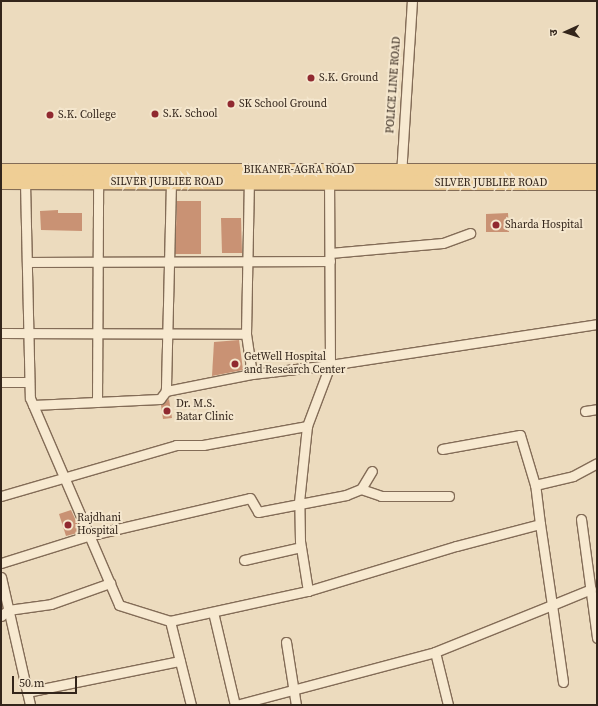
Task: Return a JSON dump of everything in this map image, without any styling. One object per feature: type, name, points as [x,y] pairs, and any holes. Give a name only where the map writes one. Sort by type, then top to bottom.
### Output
[{"type":"main road","name":"BIKANER-AGRA ROAD","points":[[1,171],[400,177],[597,171]]},
{"type":"main road","name":"SILVER JUBLIEE ROAD","points":[[1,182],[330,183],[400,177],[597,183]]},
{"type":"street","name":"POLICE LINE ROAD","points":[[400,177],[412,1]]},
{"type":"street","points":[[25,182],[28,333],[30,382],[33,405],[65,478],[88,536],[119,605],[170,621],[308,591],[456,546],[540,524]]},
{"type":"street","points":[[97,402],[98,182]]},
{"type":"street","points":[[33,405],[160,400],[166,391],[171,182]]},
{"type":"street","points":[[249,183],[246,334],[252,374]]},
{"type":"street","points":[[308,591],[302,547],[300,502],[307,426],[330,365],[330,183]]},
{"type":"street","points":[[27,262],[247,261],[330,257],[443,243],[470,233]]},
{"type":"street","points":[[166,391],[252,374],[330,365],[597,324]]},
{"type":"street","points":[[1,333],[246,334]]},
{"type":"street","points":[[1,382],[30,382]]},
{"type":"street","points":[[585,411],[597,409]]},
{"type":"street","points":[[1,496],[176,445],[203,445],[307,426]]},
{"type":"street","points":[[442,449],[520,435],[535,485],[563,682]]},
{"type":"street","points":[[535,485],[573,476],[597,463]]},
{"type":"street","points":[[1,563],[88,536],[250,498],[258,512],[300,502],[346,495],[361,489],[372,471]]},
{"type":"street","points":[[361,489],[381,496],[449,496]]},
{"type":"street","points":[[581,519],[597,638]]},
{"type":"street","points":[[244,560],[302,547]]},
{"type":"street","points":[[1,577],[5,613],[27,692],[29,705]]},
{"type":"street","points":[[5,613],[51,604],[110,584]]},
{"type":"street","points":[[213,612],[235,705],[294,691],[435,652],[591,589]]},
{"type":"street","points":[[170,621],[191,705]]},
{"type":"street","points":[[286,642],[296,705]]},
{"type":"street","points":[[435,652],[448,705]]},
{"type":"street","points":[[27,692],[180,661]]},
{"type":"building","points":[[177,201],[201,201],[201,254],[175,254]]},
{"type":"building","points":[[58,210],[58,213],[82,213],[82,231],[41,230],[40,211]]},
{"type":"building","points":[[508,213],[509,232],[486,232],[486,214]]},
{"type":"building","points":[[221,218],[241,218],[242,253],[222,253]]},
{"type":"building","points":[[239,340],[243,370],[212,376],[214,342]]},
{"type":"building","points":[[169,399],[172,418],[163,419],[161,405]]},
{"type":"building","points":[[71,510],[81,532],[66,536],[59,514]]},
{"type":"place","name":"S.K. Ground","points":[[311,78]]},
{"type":"place","name":"SK School Ground","points":[[231,104]]},
{"type":"place","name":"S.K. School","points":[[155,114]]},
{"type":"place","name":"S.K. College","points":[[50,115]]},
{"type":"place","name":"Sharda Hospital","points":[[496,225]]},
{"type":"place","name":"GetWell Hospital and Research Center","points":[[235,364]]},
{"type":"place","name":"Dr. M.S. Batar Clinic","points":[[167,411]]},
{"type":"place","name":"Rajdhani Hospital","points":[[68,525]]}]
